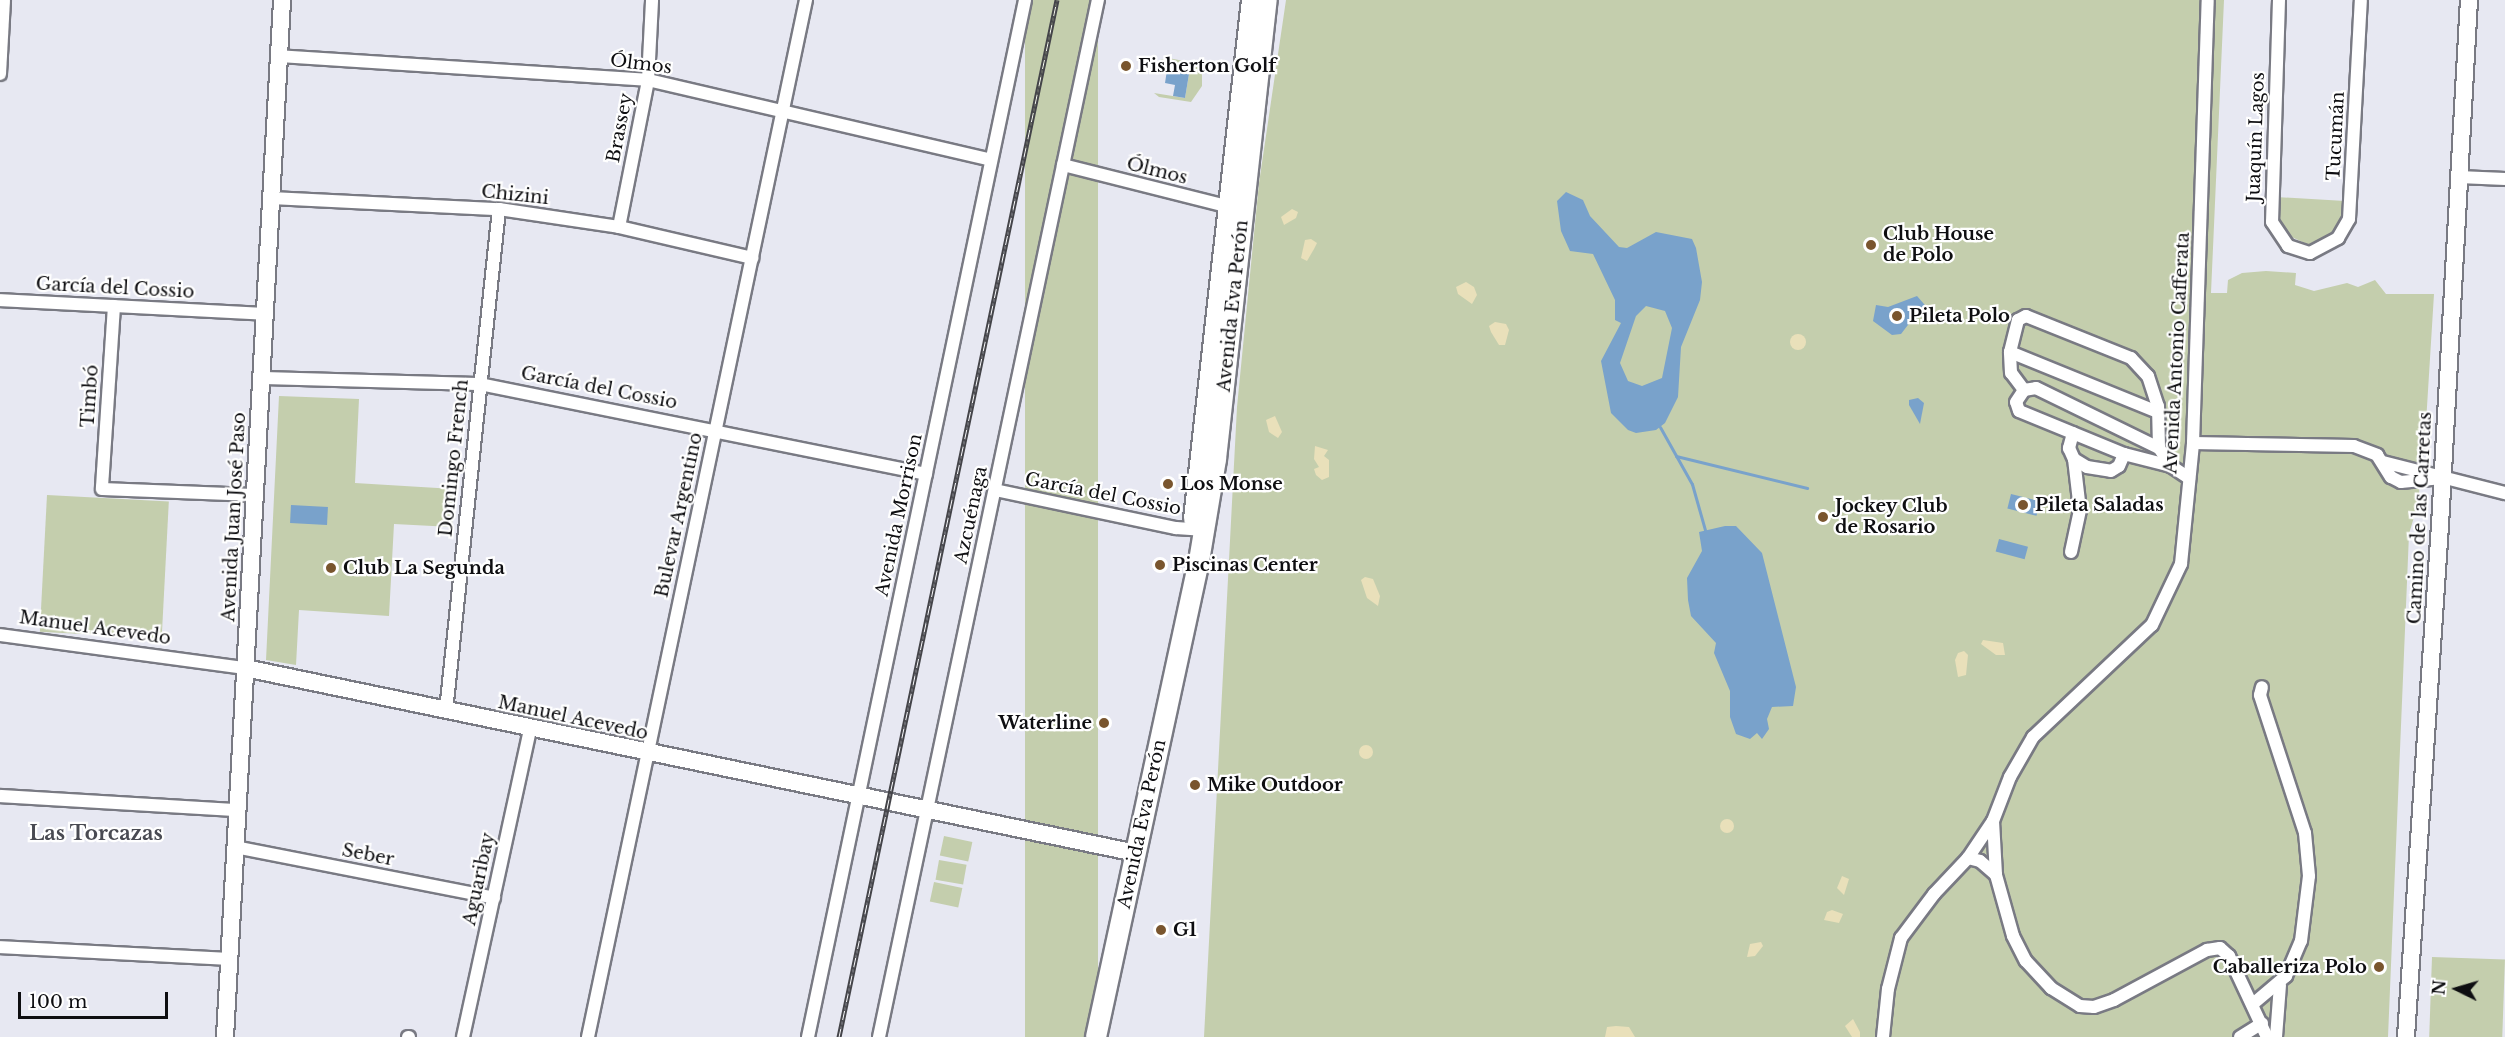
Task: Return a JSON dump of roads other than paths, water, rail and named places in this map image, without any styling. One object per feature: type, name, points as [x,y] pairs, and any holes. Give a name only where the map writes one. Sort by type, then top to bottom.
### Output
[{"type":"main road","name":"Avenida Eva Perón","points":[[1096,1037],[1186,610],[1199,530],[1235,208],[1252,0]]},
{"type":"main road","name":"Avenida Eva Perón","points":[[1235,208],[1267,0]]},
{"type":"street","points":[[0,74],[4,0]]},
{"type":"street","name":"Avenida Juan José Paso","points":[[225,1037],[282,0]]},
{"type":"street","name":"Brassey","points":[[619,227],[648,80],[652,0]]},
{"type":"street","name":"Bulevar Argentino","points":[[588,1037],[806,0]]},
{"type":"street","name":"Avenida Morrison","points":[[808,1037],[1024,0]]},
{"type":"street","name":"Azcuénaga","points":[[879,1037],[1098,0]]},
{"type":"street","name":"Avenida Antonio Cafferata","points":[[1883,1037],[1888,989],[1901,938],[1934,894],[1968,858],[1993,821],[2010,777],[2033,737],[2128,651],[2152,626],[2170,594],[2181,564],[2193,443],[2208,0]]},
{"type":"street","name":"Juaquín Lagos","points":[[2279,0],[2272,222],[2288,246],[2310,253]]},
{"type":"street","name":"Tucumán","points":[[2310,253],[2338,238],[2349,219],[2361,0]]},
{"type":"street","name":"Camino de las Carretas","points":[[2406,1037],[2442,478],[2469,0]]},
{"type":"street","name":"Ólmos","points":[[278,57],[648,80],[991,160]]},
{"type":"street","name":"Ólmos","points":[[1064,165],[1235,208]]},
{"type":"street","points":[[2459,177],[2505,179]]},
{"type":"street","name":"Chizini","points":[[271,198],[499,209],[619,227],[752,258]]},
{"type":"street","name":"Domingo French","points":[[446,711],[499,209]]},
{"type":"street","name":"García del Cossio","points":[[0,300],[264,314]]},
{"type":"street","name":"Timbó","points":[[114,306],[102,489],[254,495]]},
{"type":"street","points":[[2024,390],[2011,373],[2010,352],[2018,320],[2026,316],[2066,330],[2131,358],[2148,376],[2158,412],[2159,448]]},
{"type":"street","points":[[2010,352],[2158,412]]},
{"type":"street","name":"García del Cossio","points":[[261,378],[480,384],[716,428],[926,474]]},
{"type":"street","points":[[2171,466],[2159,448],[2036,388],[2024,390],[2016,402],[2019,411],[2124,454],[2171,466],[2189,478]]},
{"type":"street","points":[[2072,552],[2080,510],[2074,459],[2069,448],[2073,433]]},
{"type":"street","points":[[2193,443],[2354,446],[2366,448],[2383,462],[2391,477],[2401,482],[2442,478],[2505,493]]},
{"type":"street","points":[[2074,459],[2101,472],[2110,471],[2119,466],[2124,454]]},
{"type":"street","name":"García del Cossio","points":[[995,490],[1199,530]]},
{"type":"street","name":"Manuel Acevedo","points":[[0,635],[245,668],[1136,853]]},
{"type":"street","points":[[2262,687],[2260,695],[2305,834],[2309,876],[2301,941],[2280,985],[2276,1037]]},
{"type":"street","name":"Aguaribay","points":[[463,1037],[530,729]]},
{"type":"street","points":[[0,796],[237,810]]},
{"type":"street","points":[[1993,821],[1996,875],[2013,936],[2026,961],[2051,988],[2080,1006],[2094,1007],[2114,1000],[2207,950],[2220,948],[2229,956],[2254,1003],[2268,1037]]},
{"type":"street","name":"Seber","points":[[235,847],[494,898]]},
{"type":"street","points":[[1968,858],[1980,861],[1996,875]]},
{"type":"street","points":[[0,947],[229,959]]},
{"type":"street","points":[[2254,1003],[2280,985]]},
{"type":"street","points":[[2240,1037],[2262,1023]]},
{"type":"water","points":[[1167,70],[1189,74],[1185,98],[1173,96],[1175,85],[1165,83]]},
{"type":"water","points":[[1566,192],[1583,200],[1590,216],[1619,247],[1627,248],[1656,232],[1692,239],[1696,248],[1702,282],[1700,300],[1681,347],[1678,397],[1665,423],[1656,430],[1636,433],[1628,430],[1611,413],[1601,361],[1621,323],[1615,320],[1615,300],[1593,254],[1570,251],[1561,231],[1557,201]],"holes":[[[1646,306],[1665,311],[1672,328],[1662,378],[1642,386],[1628,381],[1620,363],[1636,316]]]},
{"type":"water","name":"Pileta Polo","points":[[1917,296],[1931,312],[1911,321],[1901,334],[1892,335],[1873,321],[1876,305],[1888,307]]},
{"type":"water","points":[[1918,398],[1924,403],[1920,424],[1909,405],[1909,400]]},
{"type":"water","name":"Pileta Saladas","points":[[2011,494],[2040,501],[2036,516],[2007,509]]},
{"type":"water","points":[[291,505],[328,507],[327,525],[290,523]]},
{"type":"water","points":[[1736,526],[1762,553],[1796,687],[1793,706],[1772,707],[1767,719],[1769,729],[1762,739],[1757,733],[1750,739],[1736,734],[1730,717],[1730,691],[1714,653],[1716,643],[1691,616],[1688,600],[1687,578],[1702,551],[1699,532]]},
{"type":"water","name":"Pileta Saladas","points":[[1999,539],[2028,547],[2025,559],[1996,552]]},
{"type":"waterway","points":[[1660,427],[1692,484],[1705,530]]},
{"type":"waterway","points":[[1676,456],[1807,488]]},
{"type":"railway","points":[[839,1037],[1057,0]]},
{"type":"place","name":"Fisherton Golf","points":[[1126,66]]},
{"type":"place","name":"Club House de Polo","points":[[1871,245]]},
{"type":"place","name":"Pileta Polo","points":[[1897,316]]},
{"type":"place","name":"Los Monse","points":[[1168,484]]},
{"type":"place","name":"Pileta Saladas","points":[[2023,505]]},
{"type":"place","name":"Jockey Club de Rosario","points":[[1823,517]]},
{"type":"place","name":"Piscinas Center","points":[[1160,565]]},
{"type":"place","name":"Club La Segunda","points":[[331,568]]},
{"type":"place","name":"Waterline","points":[[1104,723]]},
{"type":"place","name":"Mike Outdoor","points":[[1195,785]]},
{"type":"place","name":"G1","points":[[1161,930]]},
{"type":"place","name":"Caballeriza Polo","points":[[2379,967]]},
{"type":"district","name":"Las Torcazas","points":[[96,833]]}]
